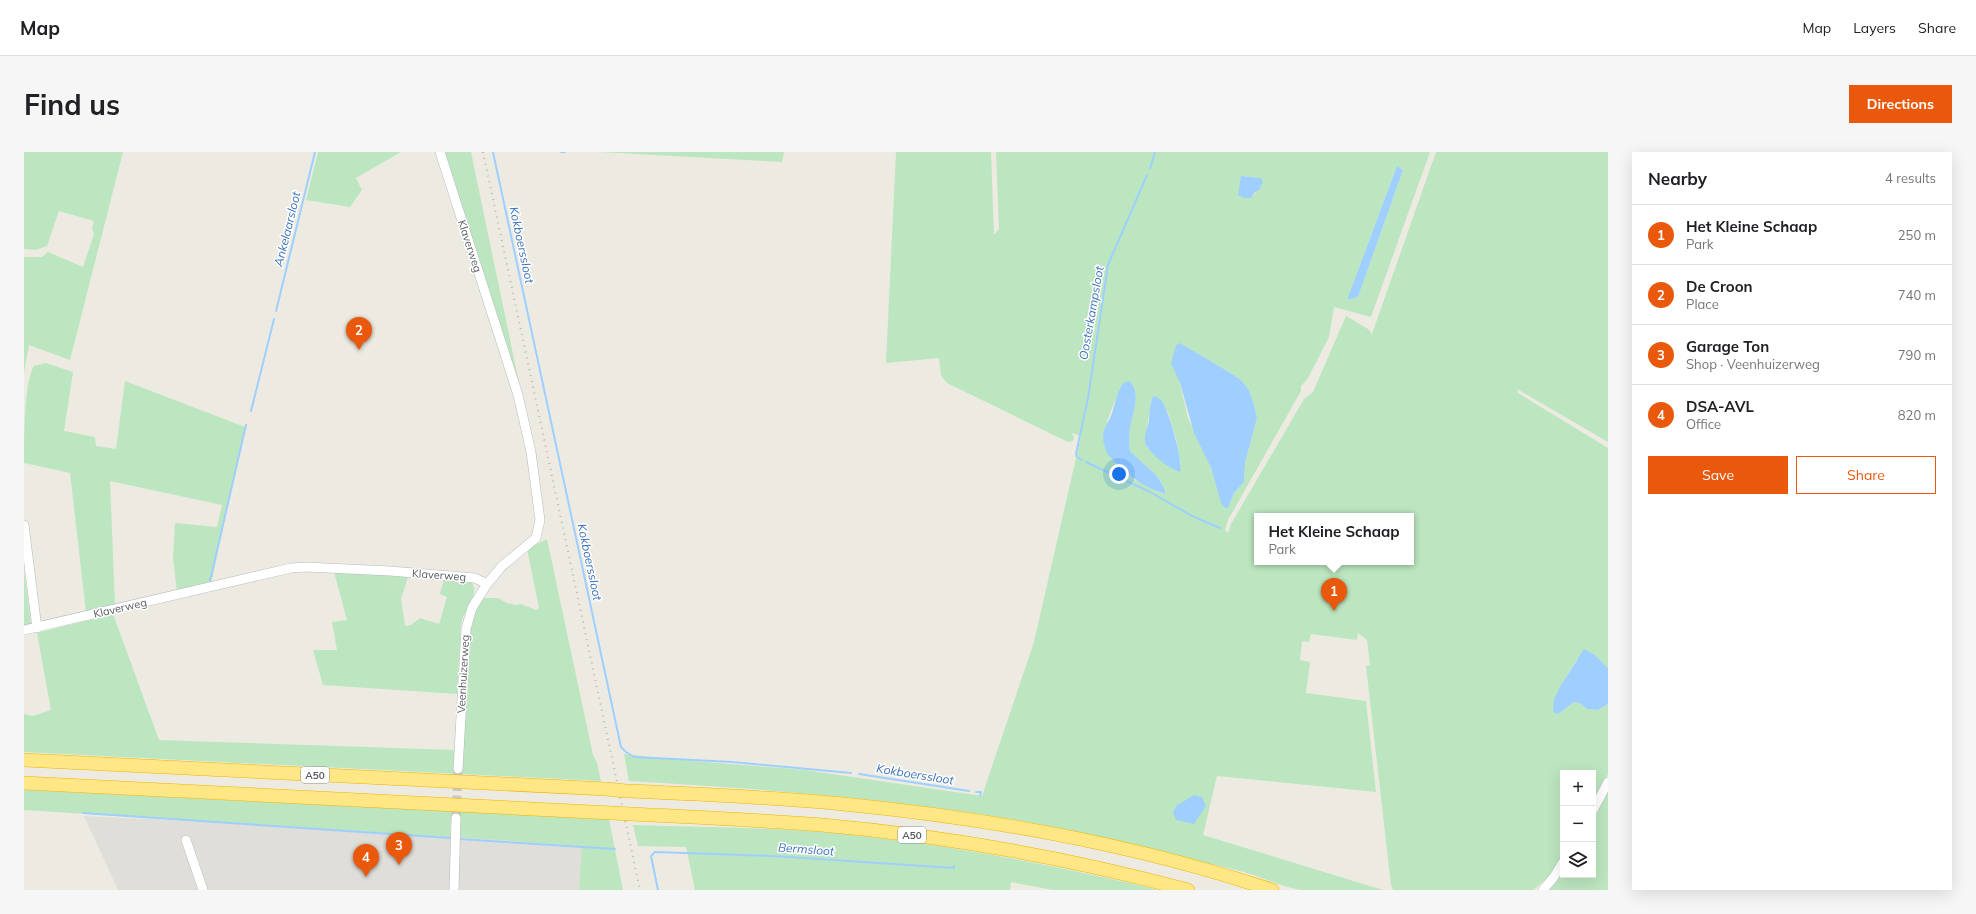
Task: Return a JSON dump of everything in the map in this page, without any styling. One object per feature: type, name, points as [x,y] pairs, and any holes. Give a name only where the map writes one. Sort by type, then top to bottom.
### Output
[{"type":"highway","name":"A50","points":[[24,760],[626,791],[842,804],[960,818],[1017,828],[1126,850],[1272,890]]},
{"type":"highway","name":"A50","points":[[24,784],[612,813],[822,825],[917,836],[1020,852],[1119,873],[1188,890]]},
{"type":"street","name":"Klaverweg","points":[[24,630],[291,568],[306,567],[390,571],[475,578],[487,584],[502,566],[536,538],[540,520],[532,452],[518,395],[440,152]]},
{"type":"street","points":[[24,525],[37,628]]},
{"type":"street","name":"Veenhuizerweg","points":[[458,769],[466,622],[472,608],[487,584]]},
{"type":"street","points":[[1595,806],[1608,782]]},
{"type":"street","points":[[454,890],[456,818]]},
{"type":"street","points":[[186,840],[203,890]]},
{"type":"street","points":[[1543,890],[1560,867]]},
{"type":"shaded area","points":[[84,816],[611,841],[621,890],[118,890]]},
{"type":"green space","points":[[24,152],[123,152],[70,360],[29,345],[24,373],[24,257],[42,257],[48,252],[83,267],[94,234],[92,229],[94,221],[59,211],[47,246],[36,250],[24,249]]},
{"type":"green space","points":[[318,152],[401,152],[356,178],[362,190],[350,207],[306,200]]},
{"type":"green space","points":[[443,152],[471,152],[522,397]]},
{"type":"green space","points":[[600,152],[784,152],[782,162]]},
{"type":"green space","points":[[896,152],[991,152],[994,235],[999,229],[996,152],[1430,152],[1371,317],[1334,307],[1329,337],[1308,378],[1301,386],[1301,391],[1228,520],[1225,530],[1228,533],[1231,524],[1304,399],[1313,392],[1346,316],[1368,329],[1372,334],[1436,152],[1608,152],[1608,442],[1517,389],[1518,393],[1608,448],[1608,668],[1595,655],[1577,659],[1561,685],[1558,714],[1574,702],[1581,704],[1587,709],[1598,710],[1608,704],[1608,774],[1596,795],[1596,770],[1560,770],[1560,859],[1552,874],[1533,890],[1393,890],[1391,885],[1366,666],[1370,665],[1367,640],[1358,633],[1357,640],[1311,634],[1309,642],[1302,641],[1300,660],[1310,662],[1306,693],[1366,701],[1376,792],[1217,776],[1203,835],[1383,890],[1295,889],[1244,872],[1124,843],[1039,824],[964,811],[869,799],[629,781],[624,754],[805,770],[982,796],[1034,642],[1081,436],[1071,433],[1074,437],[1073,441],[1068,442],[947,383],[941,376],[939,358],[886,363]],"holes":[[[1397,166],[1403,170],[1358,297],[1347,300]],[[1242,176],[1261,178],[1263,182],[1253,196]],[[1180,343],[1241,380],[1249,390],[1254,404],[1257,418],[1245,463],[1244,482],[1234,493],[1228,508],[1221,502],[1211,468],[1188,418],[1178,376]],[[1130,381],[1134,386],[1136,398],[1131,423],[1129,443],[1130,451],[1157,476],[1165,490],[1163,494],[1135,480],[1116,464],[1113,458],[1107,421],[1120,388]],[[1153,396],[1168,412],[1176,438],[1181,465],[1164,463],[1147,448],[1147,428],[1151,400]]]},
{"type":"green space","points":[[46,363],[73,372],[64,431],[95,437],[96,446],[116,449],[125,381],[245,427],[211,584],[177,592],[173,558],[175,523],[217,527],[222,505],[110,481],[115,605],[86,612],[70,473],[24,463],[25,412],[28,384],[34,366]]},
{"type":"green space","points":[[547,539],[593,755],[597,763],[601,781],[24,752],[24,714],[33,716],[51,710],[37,633],[113,614],[159,740],[455,750],[468,627],[482,598],[498,598],[507,603],[516,605],[521,604],[536,610],[539,608],[527,549]]},
{"type":"green space","points":[[24,570],[31,625],[24,625]]},
{"type":"green space","points":[[334,572],[408,577],[401,599],[405,626],[411,625],[420,618],[439,624],[447,597],[440,594],[444,579],[472,583],[474,588],[473,598],[461,623],[457,694],[323,685],[313,650],[337,650],[332,622],[347,620]]},
{"type":"green space","points":[[1608,786],[1608,890],[1545,890],[1560,872],[1560,878],[1596,878],[1596,808]]},
{"type":"green space","points":[[24,790],[609,819],[623,890],[579,890],[582,846],[457,837],[459,818],[451,817],[450,837],[24,810]]},
{"type":"green space","points":[[633,825],[797,830],[906,841],[1032,862],[1158,890],[1053,890],[1011,882],[1010,890],[695,890],[686,847],[638,846]]},
{"type":"water","points":[[1397,166],[1403,170],[1358,297],[1347,300]]},
{"type":"water","points":[[1241,176],[1261,178],[1263,182],[1259,190],[1255,192],[1251,198],[1244,198],[1238,195]]},
{"type":"water","points":[[1180,343],[1241,380],[1249,390],[1254,404],[1257,418],[1245,463],[1244,482],[1234,493],[1228,508],[1225,508],[1221,503],[1211,468],[1194,433],[1180,383],[1171,363],[1176,345]]},
{"type":"water","points":[[1130,381],[1134,386],[1136,398],[1131,423],[1129,443],[1130,451],[1157,476],[1165,490],[1165,494],[1145,486],[1127,474],[1108,455],[1105,446],[1103,434],[1111,416],[1119,391],[1123,383]]},
{"type":"water","points":[[1153,396],[1159,398],[1166,408],[1169,416],[1180,459],[1180,472],[1159,460],[1146,445],[1145,436]]},
{"type":"water","points":[[1584,649],[1595,655],[1608,668],[1608,704],[1598,710],[1587,709],[1581,704],[1574,702],[1558,714],[1553,712],[1554,699],[1561,685]]},
{"type":"water","points":[[1194,795],[1202,797],[1206,806],[1194,824],[1176,820],[1173,813],[1176,806]]},
{"type":"waterway","name":"Ankelaarsloot","points":[[276,311],[315,152]]},
{"type":"waterway","name":"Kokboerssloot","points":[[493,152],[621,747],[634,757],[732,762],[851,773]]},
{"type":"waterway","name":"Oosterkampsloot","points":[[1150,169],[1155,152]]},
{"type":"waterway","name":"Oosterkampsloot","points":[[1082,460],[1077,457],[1076,454],[1088,398],[1108,265],[1147,175]]},
{"type":"waterway","name":"Ankelaarsloot","points":[[251,411],[274,319]]},
{"type":"waterway","name":"Ankelaarsloot","points":[[210,581],[246,425]]},
{"type":"waterway","name":"Oosterkampsloot","points":[[1086,462],[1150,492],[1192,516],[1220,528]]},
{"type":"waterway","name":"Kokboerssloot","points":[[859,774],[969,791]]},
{"type":"waterway","name":"Kokboerssloot","points":[[976,792],[981,792],[980,796]]},
{"type":"waterway","points":[[83,813],[450,838]]},
{"type":"waterway","points":[[459,839],[615,849]]},
{"type":"waterway","name":"Bermsloot","points":[[658,890],[651,856],[655,852],[773,856],[954,868],[954,866]]},
{"type":"tunnel","points":[[456,818],[458,769]]},
{"type":"railway","points":[[483,152],[640,890]]},
{"type":"place","name":"De Croon","points":[[359,350]]},
{"type":"place","name":"Het Kleine Schaap","points":[[1334,611]]},
{"type":"place","name":"Garage Ton","points":[[399,865]]},
{"type":"place","name":"DSA-AVL","points":[[366,877]]}]
